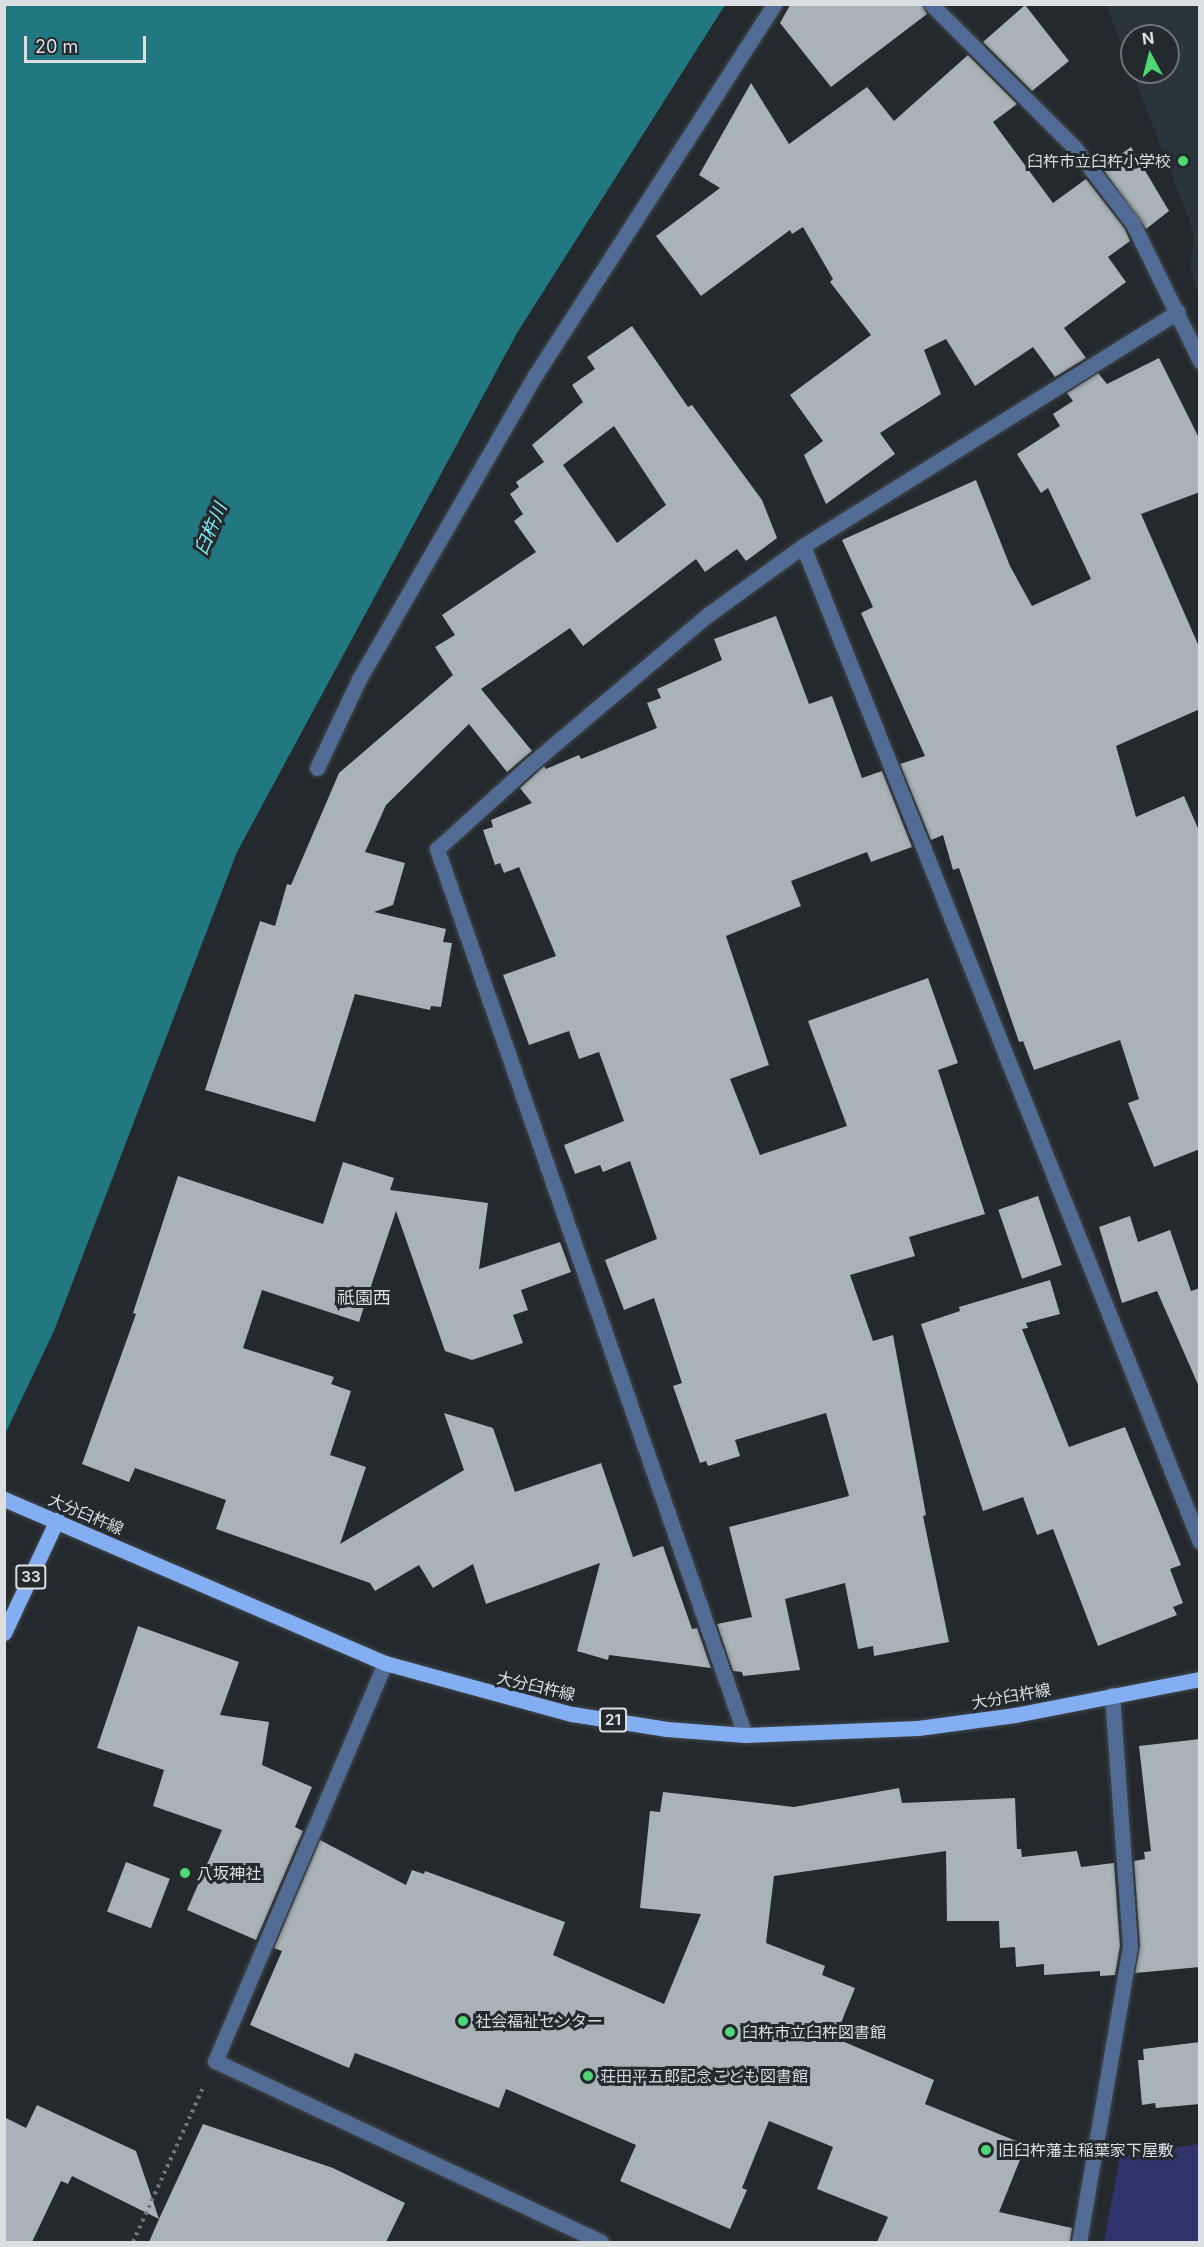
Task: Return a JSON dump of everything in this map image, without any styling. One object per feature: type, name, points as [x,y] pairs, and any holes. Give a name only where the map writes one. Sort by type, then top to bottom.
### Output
[{"type":"main road","name":"大分臼杵線","points":[[11,1502],[385,1663],[573,1714],[667,1729],[745,1735],[809,1735],[953,1724],[1200,1679]]},
{"type":"main road","name":"33","points":[[4,1633],[57,1520]]},
{"type":"street","points":[[316,768],[359,679],[536,374],[774,4]]},
{"type":"street","points":[[932,4],[1074,147],[1133,224],[1200,361]]},
{"type":"street","points":[[745,1735],[437,849],[530,765],[709,614],[803,546],[1178,312]]},
{"type":"street","points":[[803,546],[1200,1542]]},
{"type":"street","points":[[385,1663],[215,2061],[601,2242]]},
{"type":"street","points":[[1079,2242],[1130,1946],[1112,1695]]},
{"type":"path","points":[[133,2242],[215,2061]]},
{"type":"shaded area","name":"臼杵市立臼杵小学校","points":[[1106,5],[1199,5],[1199,297],[1190,266],[1194,239],[1189,219],[1137,84],[1180,84],[1180,24],[1120,24],[1120,41]]},
{"type":"shaded area","points":[[1199,2144],[1199,2242],[1104,2242],[1120,2156]]},
{"type":"water","name":"臼杵川","points":[[5,4],[725,5],[517,333],[237,852],[54,1331],[5,1434]]},
{"type":"building","points":[[922,4],[927,14],[831,87],[780,23],[790,5]]},
{"type":"building","points":[[1025,5],[1069,61],[1032,91],[983,42]]},
{"type":"building","points":[[968,55],[1017,104],[993,122],[1053,203],[1086,179],[1125,229],[1130,241],[1108,257],[1126,282],[1064,328],[1086,358],[1055,377],[1033,347],[975,386],[946,339],[924,350],[941,394],[880,433],[895,454],[826,504],[804,455],[823,441],[790,395],[871,335],[830,282],[833,279],[803,227],[792,234],[790,230],[701,296],[656,236],[720,188],[699,175],[751,83],[789,144],[867,87],[894,121]]},
{"type":"building","points":[[1131,147],[1169,211],[1146,229],[1102,168]]},
{"type":"building","points":[[632,326],[688,407],[692,405],[762,500],[777,538],[746,561],[737,549],[705,572],[696,559],[583,646],[570,628],[481,689],[532,751],[507,772],[469,724],[386,805],[365,852],[405,863],[393,905],[374,912],[446,929],[443,942],[452,943],[441,1007],[431,1006],[430,1010],[355,994],[315,1122],[205,1090],[260,921],[275,926],[287,884],[291,885],[339,773],[453,675],[435,647],[455,635],[442,615],[536,552],[514,521],[523,514],[510,494],[519,487],[516,482],[544,462],[532,445],[583,402],[572,385],[595,369],[587,357]],"holes":[[[614,426],[666,505],[617,543],[563,465]]]},
{"type":"building","points":[[1159,358],[1200,440],[1200,492],[1141,514],[1200,649],[1200,709],[1116,746],[1136,817],[1184,796],[1200,833],[1200,1149],[1154,1167],[1128,1103],[1139,1099],[1120,1040],[1034,1070],[1023,1041],[1019,1042],[959,868],[953,870],[943,835],[931,840],[900,764],[925,756],[861,613],[873,607],[842,540],[976,480],[1010,566],[1032,606],[1091,579],[1048,488],[1041,493],[1017,454],[1060,426],[1053,414],[1073,401],[1067,393],[1098,373],[1107,384]]},
{"type":"building","points":[[776,616],[809,704],[832,696],[862,778],[882,771],[912,847],[871,862],[867,852],[791,881],[801,906],[726,936],[769,1065],[730,1079],[760,1155],[847,1126],[808,1021],[928,978],[958,1063],[938,1070],[985,1214],[909,1237],[915,1256],[850,1275],[873,1341],[893,1335],[926,1515],[923,1516],[949,1642],[874,1656],[873,1646],[858,1649],[845,1583],[785,1599],[800,1670],[743,1676],[742,1672],[733,1671],[717,1624],[752,1617],[729,1527],[849,1496],[826,1413],[735,1440],[740,1456],[708,1466],[706,1461],[700,1463],[673,1386],[682,1383],[654,1298],[624,1310],[605,1260],[657,1239],[630,1161],[603,1172],[600,1165],[575,1174],[564,1145],[624,1121],[599,1052],[579,1059],[569,1031],[529,1045],[503,975],[556,956],[519,867],[504,873],[500,863],[495,865],[483,830],[493,827],[491,820],[532,803],[520,788],[544,766],[546,769],[579,755],[581,759],[657,728],[647,703],[661,698],[657,689],[722,660],[714,639]]},
{"type":"building","points":[[343,1162],[394,1178],[390,1190],[488,1203],[479,1269],[560,1242],[571,1272],[521,1290],[528,1310],[513,1315],[523,1343],[472,1360],[445,1351],[396,1211],[359,1322],[262,1290],[243,1348],[334,1377],[331,1384],[351,1391],[330,1455],[366,1467],[340,1544],[464,1470],[444,1413],[493,1428],[515,1492],[601,1463],[633,1557],[663,1546],[692,1629],[697,1628],[711,1668],[609,1655],[608,1660],[577,1651],[600,1563],[486,1604],[473,1564],[433,1588],[419,1565],[375,1591],[370,1583],[216,1529],[226,1500],[135,1468],[129,1482],[82,1464],[136,1314],[133,1313],[178,1176],[323,1224]]},
{"type":"building","points":[[1038,1196],[1062,1265],[1022,1279],[998,1210]]},
{"type":"building","points":[[1130,1216],[1138,1242],[1170,1230],[1191,1291],[1200,1288],[1200,1389],[1157,1291],[1122,1303],[1099,1227]]},
{"type":"building","points":[[1050,1280],[1060,1314],[1026,1323],[1028,1328],[1022,1329],[1069,1447],[1125,1427],[1181,1565],[1170,1569],[1183,1603],[1173,1607],[1177,1615],[1098,1646],[1053,1529],[1037,1535],[1023,1497],[983,1511],[921,1324],[960,1311],[959,1307]]},
{"type":"building","points":[[138,1626],[239,1662],[220,1715],[269,1722],[262,1765],[312,1787],[295,1827],[303,1831],[256,1940],[187,1910],[222,1830],[153,1806],[164,1770],[97,1748]]},
{"type":"building","points":[[1200,1739],[1200,1967],[1135,1973],[1140,1945],[1134,1861],[1145,1859],[1144,1852],[1151,1851],[1139,1746]]},
{"type":"building","points":[[899,1788],[902,1803],[1015,1798],[1017,1849],[1021,1849],[1022,1857],[1077,1851],[1081,1867],[1114,1863],[1120,1946],[1115,1975],[1100,1976],[1100,1971],[1044,1975],[1044,1964],[1016,1967],[1015,1947],[1000,1948],[999,1921],[947,1921],[946,1851],[774,1876],[766,1943],[825,1966],[822,1975],[855,1988],[835,2038],[934,2080],[925,2104],[1026,2145],[999,2212],[1072,2228],[1070,2242],[877,2242],[888,2217],[817,2189],[833,2147],[769,2121],[742,2188],[747,2190],[730,2229],[620,2181],[636,2145],[506,2089],[499,2108],[355,2053],[349,2068],[250,2025],[282,1951],[274,1948],[320,1840],[406,1885],[412,1870],[424,1874],[425,1871],[565,1922],[553,1955],[664,2004],[701,1914],[640,1908],[650,1811],[660,1812],[663,1792],[794,1807]]},
{"type":"building","points":[[126,1862],[170,1879],[151,1928],[107,1911]]},
{"type":"building","points":[[1200,2042],[1200,2104],[1156,2108],[1155,2103],[1142,2105],[1138,2060],[1144,2060],[1143,2049]]},
{"type":"building","points":[[37,2105],[136,2151],[159,2219],[72,2176],[68,2184],[61,2181],[32,2242],[4,2242],[4,2117],[26,2128]]},
{"type":"building","points":[[203,2124],[333,2168],[405,2203],[386,2242],[149,2242]]},
{"type":"place","name":"臼杵市立臼杵小学校","points":[[1183,161]]},
{"type":"place","name":"八坂神社","points":[[185,1873]]},
{"type":"place","name":"社会福祉センター","points":[[463,2021]]},
{"type":"place","name":"臼杵市立臼杵図書館","points":[[730,2032]]},
{"type":"place","name":"荘田平五郎記念こども図書館","points":[[588,2076]]},
{"type":"place","name":"旧臼杵藩主稲葉家下屋敷","points":[[986,2150]]},
{"type":"district","name":"祇園西","points":[[364,1298]]}]
